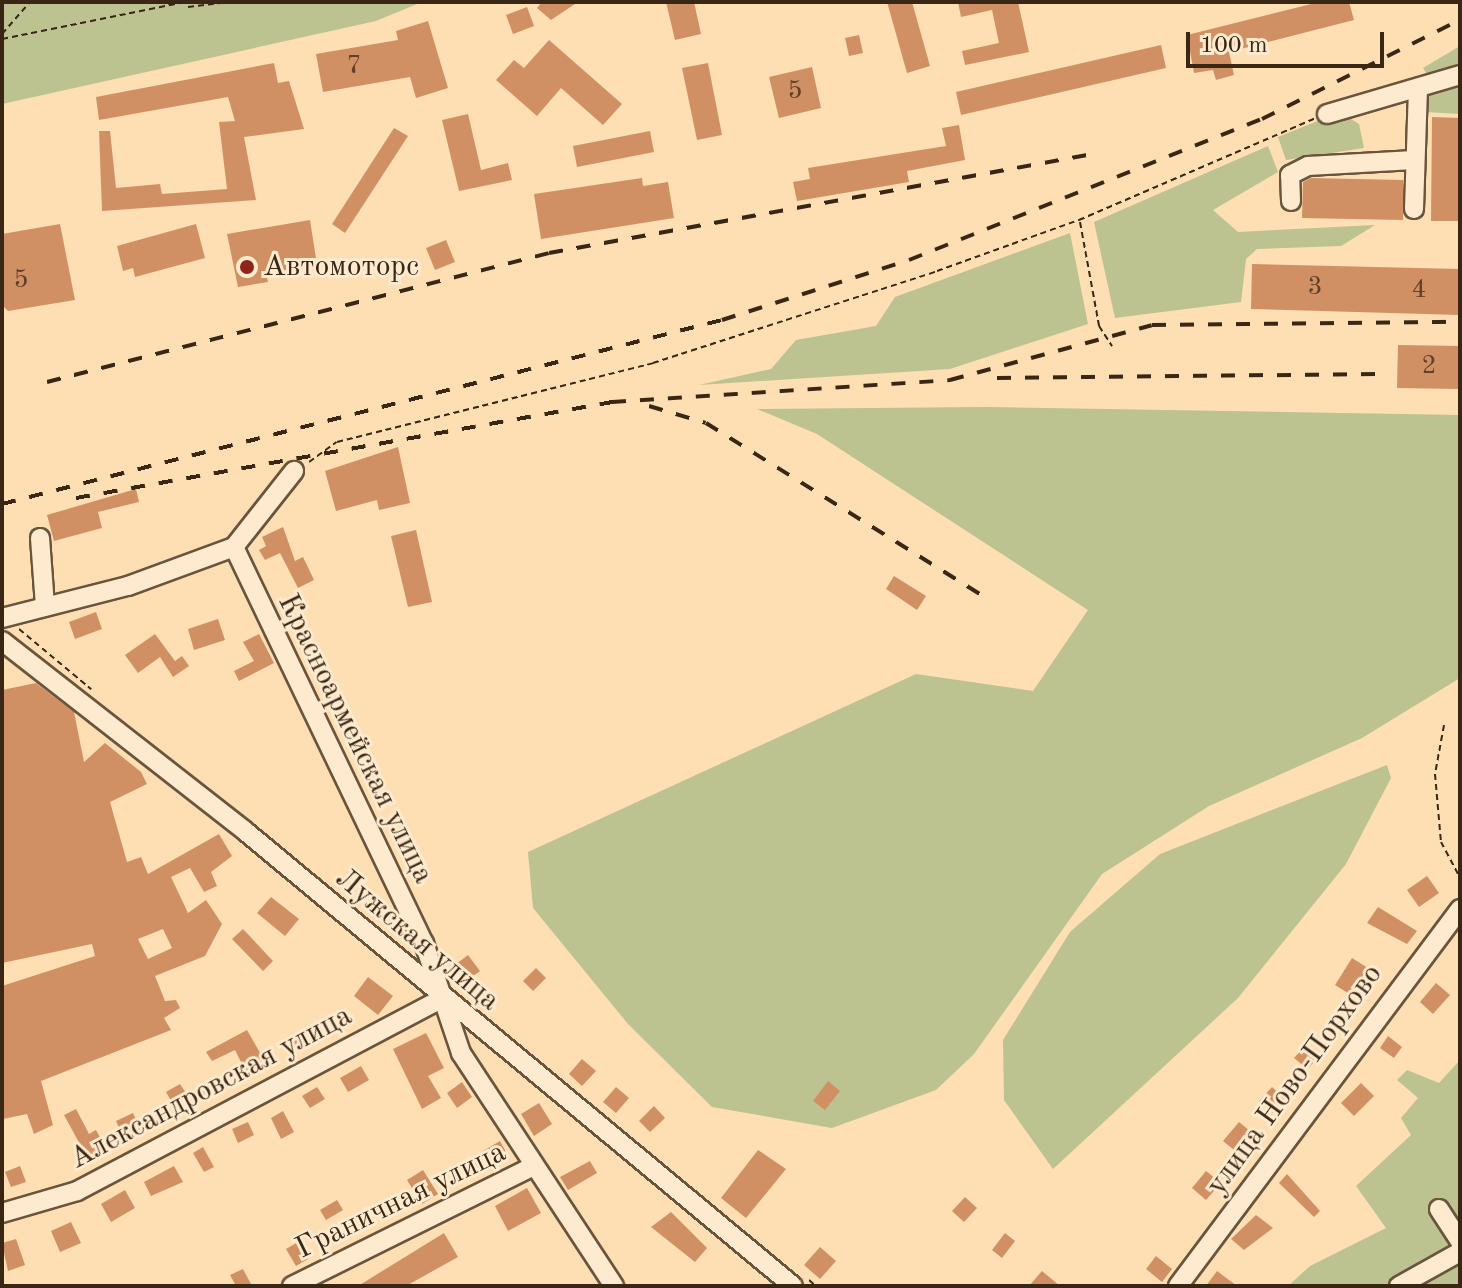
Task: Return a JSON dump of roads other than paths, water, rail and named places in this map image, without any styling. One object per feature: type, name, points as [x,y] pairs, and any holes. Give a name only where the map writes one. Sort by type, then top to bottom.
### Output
[{"type":"street","points":[[1327,114],[1460,75]]},
{"type":"street","points":[[1414,209],[1418,89]]},
{"type":"street","points":[[1291,201],[1290,175],[1308,166],[1414,160]]},
{"type":"street","points":[[2,618],[234,547],[294,471]]},
{"type":"street","points":[[40,538],[45,606]]},
{"type":"street","name":"Красноармейская улица","points":[[234,547],[424,943],[461,1053],[614,1286]]},
{"type":"street","name":"Лужская улица","points":[[2,641],[245,831],[441,999],[793,1286]]},
{"type":"street","name":"улица Ново-Порхово","points":[[1178,1286],[1460,909]]},
{"type":"street","name":"Александровская улица","points":[[2,1213],[77,1191],[441,999]]},
{"type":"street","name":"Граничная улица","points":[[292,1286],[534,1166]]},
{"type":"street","points":[[1439,1209],[1460,1241]]},
{"type":"street","points":[[1399,1286],[1460,1252]]},
{"type":"railway","points":[[2,504],[722,320],[909,260],[1262,119],[1460,20]]},
{"type":"railway","points":[[47,382],[549,253],[1087,155]]},
{"type":"railway","points":[[76,498],[612,402],[950,380],[1152,325],[1460,322]]},
{"type":"railway","points":[[997,378],[1377,374]]},
{"type":"railway","points":[[649,406],[706,423],[984,597]]},
{"type":"place","name":"Автомоторс","points":[[247,267]]}]
